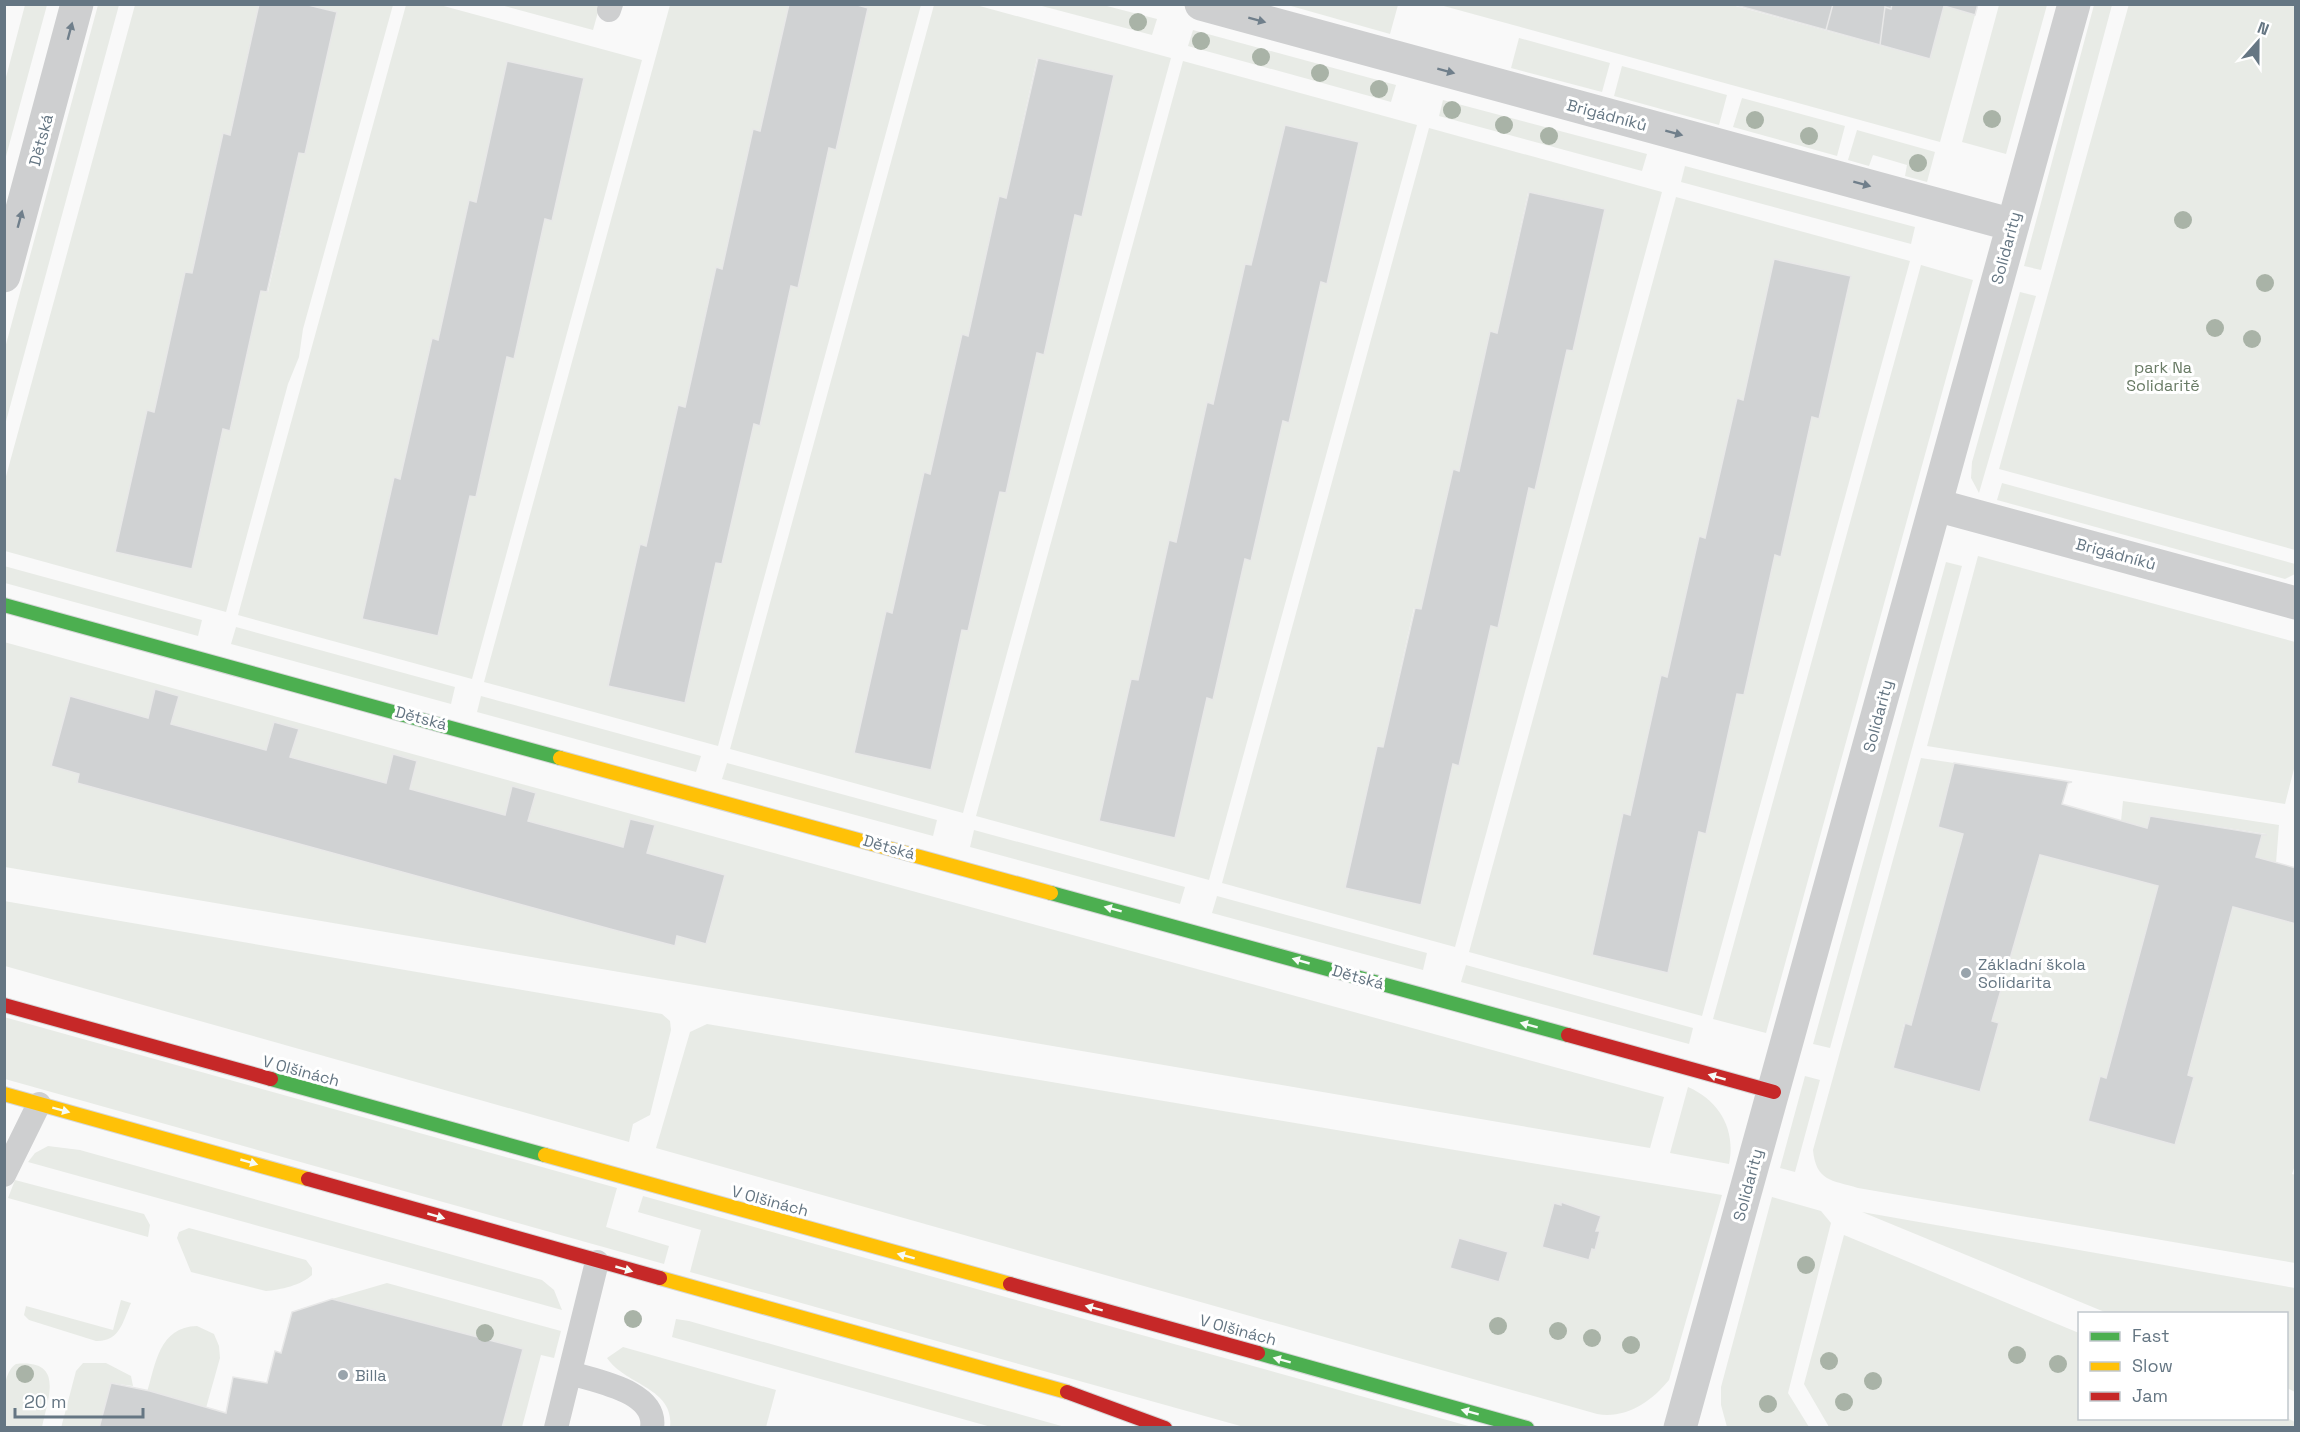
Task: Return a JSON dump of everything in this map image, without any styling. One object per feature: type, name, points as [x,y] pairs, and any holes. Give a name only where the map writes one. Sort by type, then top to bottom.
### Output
[{"type":"main road","name":"Dětská","points":[[4,605],[1774,1092]]},
{"type":"main road","name":"V Olšinách","points":[[4,1005],[1527,1428]]},
{"type":"main road","points":[[4,1094],[1094,1400],[1165,1428]]},
{"type":"street","name":"Dětská","points":[[4,276],[77,4]]},
{"type":"street","name":"Brigádníků","points":[[1201,4],[2013,225]]},
{"type":"street","name":"Solidarity","points":[[1680,1428],[2074,4]]},
{"type":"street","name":"Brigádníků","points":[[1936,505],[2295,603]]},
{"type":"lane","points":[[4,1175],[39,1104]]},
{"type":"lane","points":[[556,1428],[597,1262]]},
{"type":"lane","points":[[570,1373],[635,1394],[650,1411],[652,1428]]},
{"type":"green space","points":[[1284,4],[1398,4],[1398,5],[1390,34]]},
{"type":"green space","name":"park Na Solidaritě","points":[[2129,4],[2295,5],[2295,550],[1999,469]]},
{"type":"green space","points":[[25,5],[47,5],[5,160],[5,81]]},
{"type":"green space","points":[[98,5],[119,5],[5,425],[5,348]]},
{"type":"green space","points":[[135,5],[259,5],[230,135],[223,134],[192,273],[185,272],[154,412],[116,552],[192,569],[223,429],[230,430],[261,291],[268,292],[299,153],[305,154],[337,12],[304,5],[393,5],[303,329],[299,357],[288,384],[226,612],[5,551],[5,480]]},
{"type":"green space","points":[[406,5],[440,5],[642,60],[472,679],[238,615]],"holes":[[[507,62],[552,221],[545,219],[514,359],[507,357],[476,497],[470,496],[438,636],[363,619],[394,477],[400,479],[432,339],[438,340],[469,200],[476,202]]]},
{"type":"green space","points":[[501,5],[600,5],[593,30]]},
{"type":"green space","points":[[670,5],[789,5],[760,131],[753,130],[722,269],[716,268],[685,407],[678,406],[646,546],[640,544],[608,686],[684,703],[716,563],[722,564],[754,424],[760,426],[791,286],[798,288],[829,148],[836,150],[868,8],[854,5],[921,5],[718,746],[484,682]]},
{"type":"green space","points":[[934,5],[976,5],[1171,58],[963,813],[730,749]],"holes":[[[1037,58],[1113,75],[1075,215],[1044,355],[1037,353],[1006,493],[1000,492],[968,631],[962,630],[930,770],[854,753],[886,611],[892,613],[924,473],[930,474],[962,335],[968,336],[1000,196],[1006,198]]]},
{"type":"green space","points":[[1038,5],[1103,5],[1157,19],[1152,35]]},
{"type":"green space","points":[[1440,5],[1732,5],[1930,59],[1944,6],[1975,15],[1940,142]]},
{"type":"green space","points":[[1999,5],[2047,5],[2006,154],[1962,142]]},
{"type":"green space","points":[[2094,5],[2112,5],[2041,270],[2024,266]]},
{"type":"green space","points":[[1193,30],[1396,85],[1391,102],[1188,46]]},
{"type":"green space","points":[[1519,38],[1610,63],[1602,92],[1511,68]]},
{"type":"green space","points":[[1183,61],[1417,125],[1209,880],[976,816]],"holes":[[[1285,125],[1359,143],[1327,284],[1321,282],[1289,422],[1283,421],[1251,560],[1245,559],[1213,699],[1207,698],[1175,838],[1099,820],[1131,679],[1138,680],[1169,540],[1176,542],[1207,402],[1213,404],[1245,264],[1251,265]]]},
{"type":"green space","points":[[1622,66],[1727,95],[1719,125],[1614,96]]},
{"type":"green space","points":[[1742,98],[1845,126],[1837,156],[1733,127]]},
{"type":"green space","points":[[1443,100],[1647,154],[1642,171],[1439,116]]},
{"type":"green space","points":[[1429,128],[1662,192],[1455,947],[1222,883]],"holes":[[[1528,193],[1605,210],[1573,351],[1567,350],[1535,490],[1529,488],[1498,628],[1491,626],[1459,766],[1453,764],[1421,905],[1345,887],[1377,746],[1383,747],[1414,608],[1421,609],[1453,469],[1459,471],[1490,331],[1497,333]]]},
{"type":"green space","points":[[1857,130],[1935,152],[1927,182],[1905,176],[1907,165],[1873,155],[1869,166],[1848,160]]},
{"type":"green space","points":[[1685,166],[1915,227],[1911,244],[1681,182]]},
{"type":"green space","points":[[1676,197],[1910,261],[1702,1016],[1469,952]],"holes":[[[1774,260],[1851,277],[1819,419],[1812,417],[1781,557],[1775,555],[1744,695],[1737,694],[1706,834],[1699,832],[1667,973],[1592,955],[1623,813],[1630,815],[1661,675],[1667,677],[1699,537],[1705,538],[1737,398],[1743,400]]]},
{"type":"green space","points":[[1921,265],[1973,280],[1766,1033],[1713,1019]]},
{"type":"green space","points":[[2020,292],[2036,296],[1979,493],[1971,478],[1972,462]]},
{"type":"green space","points":[[2002,483],[2295,564],[2295,574],[2285,579],[1997,500]]},
{"type":"green space","points":[[1978,556],[2295,642],[2295,765],[2285,804],[1927,746]]},
{"type":"green space","points":[[1946,562],[1962,566],[1830,1048],[1813,1044]]},
{"type":"green space","points":[[4,566],[202,620],[198,636],[5,583]]},
{"type":"green space","points":[[236,627],[455,687],[451,704],[231,644]]},
{"type":"green space","points":[[4,642],[1664,1097],[1650,1148],[5,867]],"holes":[[[155,689],[179,696],[171,724],[266,750],[275,722],[299,729],[290,757],[386,783],[393,754],[417,761],[410,789],[505,815],[512,786],[536,793],[528,821],[623,847],[631,819],[655,825],[647,853],[725,875],[706,943],[677,936],[674,946],[77,783],[79,774],[51,765],[70,697],[148,718]]]},
{"type":"green space","points":[[481,696],[701,756],[696,772],[477,712]]},
{"type":"green space","points":[[1921,758],[1954,763],[1938,826],[1963,834],[1911,1025],[1904,1024],[1893,1068],[1979,1092],[1992,1021],[2040,855],[2158,886],[2106,1078],[2100,1077],[2088,1121],[2175,1145],[2194,1077],[2188,1075],[2233,907],[2295,924],[2296,1162],[2292,1174],[2296,1175],[2295,1263],[1858,1188],[1833,1181],[1821,1174],[1813,1150]]},
{"type":"green space","points":[[727,763],[937,820],[933,836],[722,779]]},
{"type":"green space","points":[[2123,801],[2279,825],[2276,863],[2256,857],[2262,835],[2266,834],[2150,816],[2147,828],[2121,821]]},
{"type":"green space","points":[[974,830],[1185,887],[1180,904],[970,847]]},
{"type":"green space","points":[[1217,896],[1427,953],[1423,970],[1212,913]]},
{"type":"green space","points":[[4,901],[662,1014],[670,1021],[671,1030],[650,1115],[633,1124],[629,1142],[5,966]]},
{"type":"green space","points":[[1466,965],[1693,1028],[1689,1044],[1461,982]]},
{"type":"green space","points":[[4,1017],[617,1188],[606,1227],[669,1246],[664,1264],[5,1079]]},
{"type":"green space","points":[[707,1024],[1722,1195],[1669,1380],[1646,1402],[1637,1407],[1618,1414],[1597,1414],[656,1148],[690,1032]],"holes":[[[1562,1202],[1601,1216],[1596,1231],[1600,1232],[1595,1250],[1555,1203],[1561,1205]],[[1508,1252],[1499,1282],[1450,1268]]]},
{"type":"green space","points":[[1805,1076],[1820,1080],[1795,1172],[1780,1168]]},
{"type":"green space","points":[[1688,1087],[1709,1100],[1723,1118],[1730,1140],[1729,1164],[1670,1153]]},
{"type":"green space","points":[[48,1146],[80,1150],[542,1280],[554,1290],[562,1310],[28,1162],[35,1153]]},
{"type":"green space","points":[[15,1180],[144,1214],[150,1225],[148,1237],[8,1198]]},
{"type":"green space","points":[[643,1196],[1472,1427],[1244,1427],[690,1272],[701,1230],[638,1212]]},
{"type":"green space","points":[[1772,1197],[1821,1211],[1831,1223],[1788,1393],[1809,1427],[1727,1427],[1721,1405],[1721,1387]]},
{"type":"green space","points":[[1862,1212],[2295,1288],[2295,1392],[2288,1388],[2288,1312],[2105,1312]]},
{"type":"green space","points":[[189,1228],[306,1260],[312,1268],[312,1275],[303,1282],[266,1291],[191,1272],[177,1238],[179,1232]]},
{"type":"green space","points":[[1844,1235],[2078,1333],[2078,1420],[2288,1418],[2295,1422],[2295,1427],[1829,1427],[1804,1384]]},
{"type":"green space","points":[[387,1283],[561,1331],[554,1358],[541,1355],[522,1427],[502,1427],[332,1299]]},
{"type":"green space","points":[[121,1300],[131,1303],[126,1317],[116,1334],[104,1340],[96,1341],[29,1320],[24,1315],[26,1306],[113,1330]]},
{"type":"green space","points":[[676,1319],[1065,1427],[991,1427],[672,1337]]},
{"type":"green space","points":[[197,1326],[214,1334],[219,1346],[220,1358],[206,1408],[147,1392],[161,1348],[167,1340],[184,1328]]},
{"type":"green space","points":[[623,1347],[776,1390],[766,1427],[670,1427],[665,1404],[657,1395],[625,1375],[607,1358]]},
{"type":"green space","points":[[83,1363],[106,1363],[131,1376],[133,1386],[111,1383],[99,1427],[61,1428],[76,1371]]},
{"type":"green space","points":[[16,1364],[31,1364],[42,1368],[47,1374],[50,1383],[42,1427],[5,1427],[5,1384],[7,1376]]},
{"type":"building","points":[[259,4],[304,4],[337,12],[305,154],[299,153],[267,292],[261,291],[230,431],[223,429],[192,569],[115,552],[147,410],[154,412],[185,272],[192,273],[223,133],[230,135]]},
{"type":"building","points":[[789,4],[854,4],[868,8],[836,150],[829,148],[798,288],[791,286],[760,426],[754,424],[722,564],[716,563],[685,703],[608,686],[640,544],[646,546],[678,405],[685,407],[716,267],[722,269],[753,129],[760,131]]},
{"type":"building","points":[[1732,4],[1833,4],[1826,30]]},
{"type":"building","points":[[1833,4],[1892,4],[1891,9],[1885,7],[1880,45],[1826,30]]},
{"type":"building","points":[[1892,4],[1978,4],[1975,15],[1944,6],[1930,59],[1880,45],[1885,7],[1891,9]]},
{"type":"building","points":[[1038,58],[1114,75],[1082,217],[1075,215],[1044,355],[1037,353],[1006,493],[1000,492],[968,631],[962,630],[931,770],[854,753],[886,611],[892,613],[924,472],[930,474],[962,334],[968,336],[999,196],[1006,198]]},
{"type":"building","points":[[507,61],[584,78],[552,221],[545,219],[514,359],[507,357],[476,497],[470,496],[438,636],[362,619],[394,477],[400,479],[432,338],[438,340],[469,200],[476,202]]},
{"type":"building","points":[[1285,125],[1359,142],[1327,284],[1321,282],[1289,423],[1283,421],[1251,561],[1245,559],[1213,700],[1207,698],[1175,838],[1099,821],[1131,679],[1138,680],[1169,540],[1176,542],[1207,402],[1213,404],[1245,264],[1251,265]]},
{"type":"building","points":[[1529,192],[1605,209],[1573,351],[1567,350],[1535,490],[1529,488],[1498,628],[1491,626],[1459,766],[1453,764],[1421,905],[1345,888],[1377,746],[1383,747],[1415,608],[1421,609],[1453,469],[1459,471],[1490,331],[1497,333]]},
{"type":"building","points":[[1774,259],[1851,276],[1819,419],[1812,417],[1781,557],[1775,555],[1744,695],[1737,694],[1706,834],[1699,832],[1668,973],[1592,955],[1623,813],[1630,815],[1661,675],[1667,677],[1699,536],[1705,538],[1737,398],[1743,400]]},
{"type":"building","points":[[155,689],[179,696],[171,724],[266,750],[274,722],[299,729],[290,757],[386,783],[393,754],[417,761],[410,789],[505,815],[512,786],[536,793],[528,821],[623,847],[630,819],[655,825],[647,853],[725,875],[706,944],[677,936],[675,946],[614,930],[77,783],[79,774],[51,766],[70,696],[148,718]]},
{"type":"building","name":"Základní škola Solidarita","points":[[1954,763],[2072,782],[2068,783],[2062,804],[2147,828],[2150,816],[2267,835],[2262,835],[2256,857],[2296,868],[2296,924],[2233,907],[2188,1075],[2194,1077],[2175,1145],[2088,1121],[2100,1076],[2106,1078],[2158,886],[2040,855],[1992,1021],[1999,1023],[1980,1092],[1893,1068],[1905,1023],[1911,1025],[1963,834],[1938,827]]},
{"type":"building","points":[[1561,1202],[1601,1216],[1596,1231],[1600,1231],[1595,1250],[1592,1249],[1589,1260],[1542,1247],[1554,1203],[1561,1205]]},
{"type":"building","points":[[1459,1238],[1508,1252],[1499,1282],[1450,1268]]},
{"type":"building","points":[[332,1299],[523,1349],[502,1428],[99,1428],[111,1383],[150,1391],[226,1413],[233,1377],[267,1383],[275,1351],[281,1353],[292,1312]]},
{"type":"traffic: fast","points":[[4,605],[560,758]]},
{"type":"traffic: fast","points":[[1051,893],[1568,1035]]},
{"type":"traffic: fast","points":[[271,1079],[545,1155]]},
{"type":"traffic: fast","points":[[1258,1353],[1527,1428]]},
{"type":"traffic: slow","points":[[560,758],[1051,893]]},
{"type":"traffic: slow","points":[[4,1094],[308,1179]]},
{"type":"traffic: slow","points":[[545,1155],[1010,1284]]},
{"type":"traffic: slow","points":[[660,1278],[1067,1392]]},
{"type":"traffic: jam","points":[[4,1005],[271,1079]]},
{"type":"traffic: jam","points":[[1568,1035],[1774,1092]]},
{"type":"traffic: jam","points":[[308,1179],[660,1278]]},
{"type":"traffic: jam","points":[[1010,1284],[1258,1353]]},
{"type":"traffic: jam","points":[[1067,1392],[1165,1428]]},
{"type":"place","name":"Základní škola Solidarita","points":[[1966,973]]},
{"type":"place","name":"Billa","points":[[343,1375]]}]
